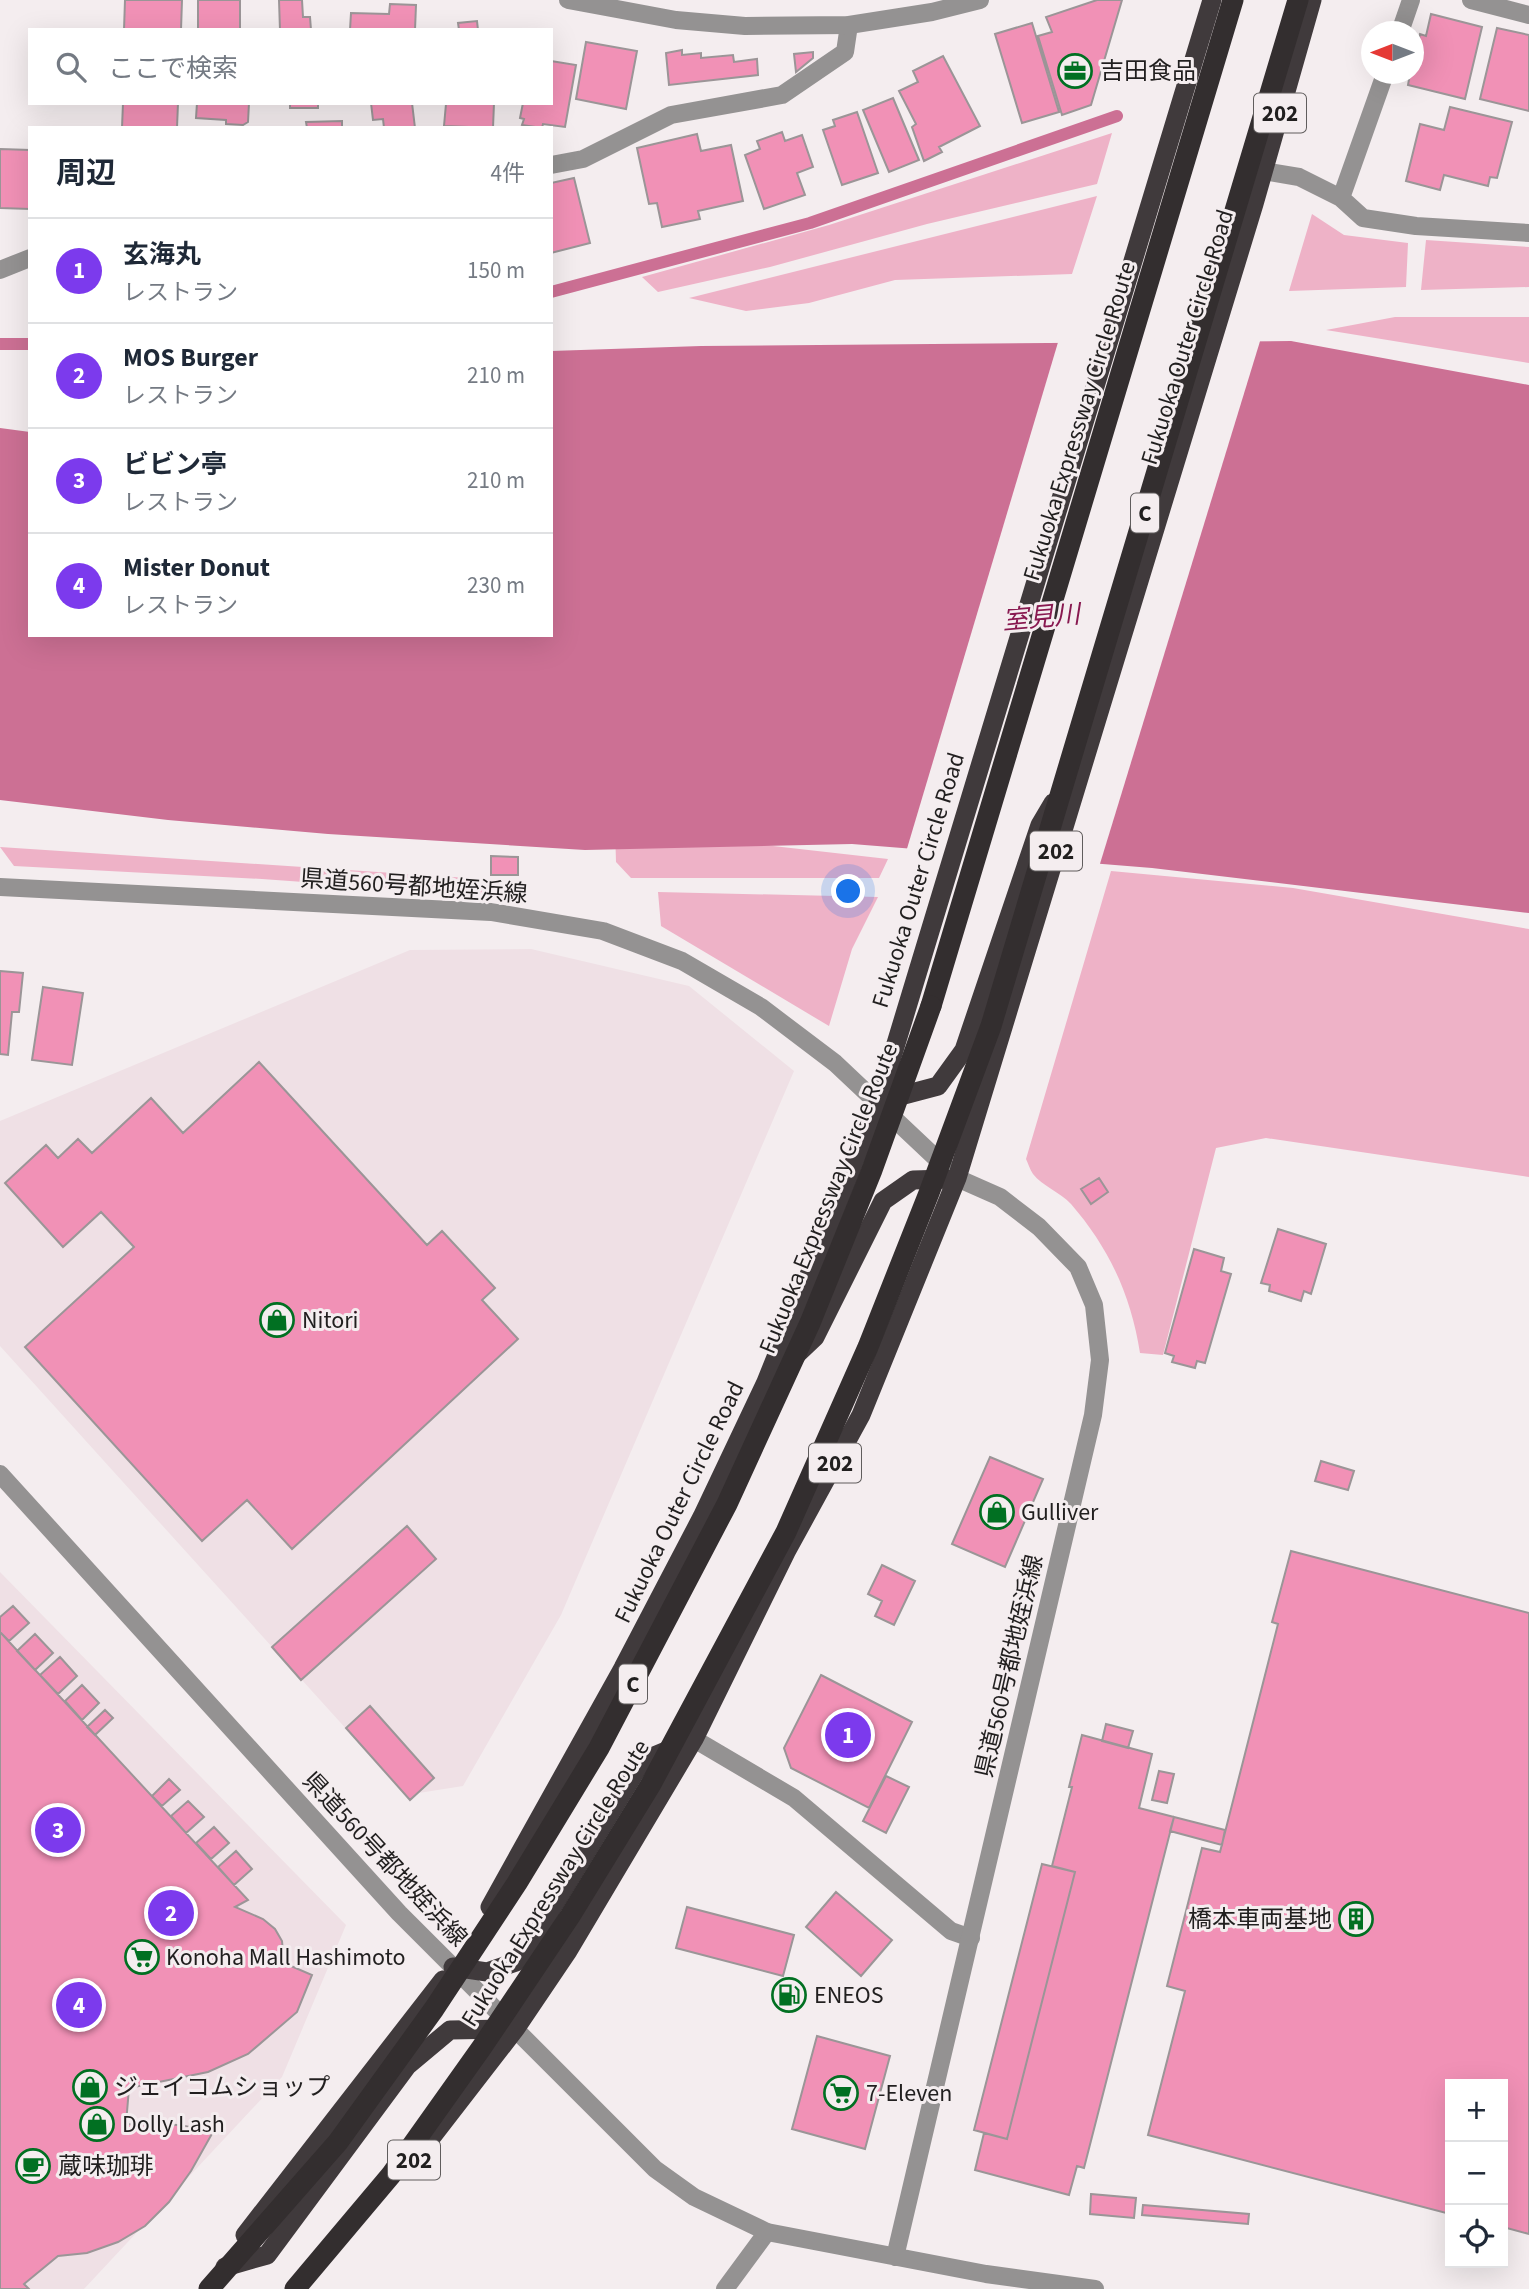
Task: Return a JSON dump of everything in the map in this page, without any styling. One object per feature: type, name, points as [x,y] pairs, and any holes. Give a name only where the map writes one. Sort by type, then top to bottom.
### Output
[{"type":"highway","name":"Fukuoka Outer Circle Road","points":[[199,2289],[218,2269],[453,1967],[502,1887],[623,1668],[702,1517],[766,1382],[877,1102],[1212,0]]},
{"type":"highway","name":"Fukuoka Expressway Circle Route","points":[[209,2289],[338,2142],[433,2009],[517,1883],[599,1748],[721,1517],[810,1323],[872,1170],[931,1006],[1233,0]]},
{"type":"highway","name":"Fukuoka Expressway Circle Route","points":[[295,2289],[390,2175],[475,2057],[570,1916],[651,1784],[786,1532],[862,1360],[929,1194],[990,1026],[1298,0]]},
{"type":"highway","name":"Fukuoka Outer Circle Road","points":[[308,2289],[380,2203],[516,2028],[568,1951],[694,1739],[786,1552],[861,1415],[957,1178],[1247,226],[1312,0]]},
{"type":"highway","points":[[877,1102],[938,1086],[964,1050],[1040,825],[1090,741]]},
{"type":"highway","points":[[766,1382],[815,1337],[883,1201],[913,1180],[957,1178]]},
{"type":"highway","points":[[453,1967],[487,1972],[516,1962],[642,1761],[694,1739]]},
{"type":"highway","points":[[218,2269],[267,2255],[407,2066],[450,2031],[516,2028]]},
{"type":"street","points":[[568,0],[635,6],[676,20],[744,26],[849,25],[932,12],[980,0]]},
{"type":"street","points":[[1404,21],[1411,0]]},
{"type":"street","points":[[1471,0],[1529,15]]},
{"type":"street","points":[[553,165],[583,159],[671,115],[782,95],[845,52],[849,25]]},
{"type":"street","points":[[1341,198],[1381,84]]},
{"type":"street","points":[[1263,172],[1299,177],[1341,198],[1363,218],[1416,226],[1529,233]]},
{"type":"street","points":[[0,270],[28,259]]},
{"type":"street","name":"県道560号都地姪浜線","points":[[0,887],[491,912],[603,931],[682,961],[761,1007],[835,1063],[957,1178],[1000,1197],[1039,1227],[1078,1267],[1094,1305],[1100,1360],[1093,1415],[895,2258]]},
{"type":"street","name":"県道560号都地姪浜線","points":[[0,1474],[399,1913],[655,2169],[694,2197],[767,2232],[895,2258],[1095,2289]]},
{"type":"street","points":[[694,1739],[794,1798],[951,1931],[971,1938]]},
{"type":"street","points":[[725,2289],[767,2232]]},
{"type":"shaded area","points":[[1112,133],[1097,184],[927,224],[770,267],[658,292],[642,277],[829,225]]},
{"type":"shaded area","points":[[1097,196],[1072,274],[895,280],[809,303],[746,311],[689,298]]},
{"type":"shaded area","points":[[1312,214],[1344,235],[1408,243],[1406,287],[1289,291]]},
{"type":"shaded area","points":[[1426,240],[1529,247],[1529,287],[1421,290]]},
{"type":"shaded area","points":[[1395,317],[1529,317],[1529,363],[1326,330]]},
{"type":"shaded area","points":[[615,828],[888,859],[879,878],[631,878],[616,862]]},
{"type":"shaded area","points":[[0,847],[483,879],[484,895],[262,879],[14,866]]},
{"type":"shaded area","points":[[1111,871],[1293,888],[1529,929],[1529,1177],[1266,1138],[1216,1148],[1163,1355],[1140,1353],[1131,1311],[1107,1255],[1071,1204],[1037,1178],[1026,1159]]},
{"type":"shaded area","points":[[658,892],[878,897],[852,949],[829,1026],[661,926]]},
{"type":"shaded area","points":[[531,949],[689,986],[794,1071],[561,1615],[463,1786],[406,1795],[0,1346],[0,1121],[410,950]]},
{"type":"shaded area","name":"Konoha Mall Hashimoto","points":[[0,1572],[346,1925],[282,2077],[84,2289],[0,2289]]},
{"type":"water","name":"室見川","points":[[1291,341],[1529,385],[1529,913],[1152,868],[852,844],[585,850],[328,834],[168,820],[0,800],[0,428],[28,432],[28,637],[553,637],[553,351],[701,346]]},
{"type":"pier","points":[[1261,338],[1099,867],[906,852],[1059,339]]},
{"type":"building","points":[[125,0],[182,0],[181,28],[124,28]]},
{"type":"building","points":[[198,0],[240,0],[240,28],[198,28]]},
{"type":"building","points":[[279,0],[302,0],[303,17],[310,17],[311,28],[280,28]]},
{"type":"building","name":"吉田食品","points":[[1097,0],[1122,0],[1091,105],[1062,115],[1038,36],[1052,32],[1046,17]]},
{"type":"building","points":[[390,4],[416,5],[415,28],[350,28],[351,13],[389,14]]},
{"type":"building","points":[[1431,14],[1482,27],[1465,99],[1408,85],[1424,84],[1424,35],[1426,36]]},
{"type":"building","points":[[477,21],[478,28],[459,28],[458,23]]},
{"type":"building","points":[[1032,23],[1059,112],[1022,123],[995,34]]},
{"type":"building","points":[[1497,28],[1529,35],[1529,111],[1480,99]]},
{"type":"building","points":[[586,42],[637,51],[626,109],[576,99]]},
{"type":"building","points":[[682,50],[682,55],[701,53],[701,58],[733,55],[734,62],[757,59],[758,75],[669,85],[666,53]]},
{"type":"building","points":[[813,52],[813,58],[796,72],[794,54]]},
{"type":"building","points":[[943,56],[980,126],[939,147],[942,152],[924,161],[912,127],[916,124],[899,91],[918,82],[913,71]]},
{"type":"building","points":[[553,61],[576,65],[565,127],[522,125],[524,119],[520,118],[523,105],[553,105]]},
{"type":"building","points":[[893,98],[919,160],[889,172],[863,110]]},
{"type":"building","points":[[123,105],[178,105],[177,126],[122,126]]},
{"type":"building","points":[[197,105],[249,105],[248,122],[243,125],[226,124],[226,120],[196,118]]},
{"type":"building","points":[[290,105],[318,105],[318,108],[290,108]]},
{"type":"building","points":[[371,105],[412,105],[415,126],[384,126],[383,119],[373,120]]},
{"type":"building","points":[[446,105],[494,105],[493,126],[444,126]]},
{"type":"building","points":[[1450,107],[1512,122],[1497,178],[1490,177],[1488,186],[1444,175],[1440,190],[1406,181],[1420,124],[1444,130]]},
{"type":"building","points":[[857,112],[878,173],[842,185],[823,130],[835,126],[833,120]]},
{"type":"building","points":[[342,121],[342,126],[307,126],[306,122]]},
{"type":"building","points":[[782,132],[785,141],[802,135],[813,167],[797,173],[805,195],[764,209],[745,155],[760,149],[757,141]]},
{"type":"building","points":[[697,134],[701,151],[731,145],[743,201],[698,211],[700,219],[662,227],[657,203],[649,204],[637,148]]},
{"type":"building","points":[[0,149],[28,150],[28,209],[0,208]]},
{"type":"building","points":[[574,178],[590,243],[553,252],[553,183]]},
{"type":"building","points":[[491,856],[518,857],[518,875],[491,875]]},
{"type":"building","points":[[0,971],[23,973],[19,1012],[12,1012],[8,1055],[0,1054]]},
{"type":"building","points":[[43,987],[83,993],[72,1065],[32,1060]]},
{"type":"building","name":"Nitori","points":[[259,1062],[427,1245],[442,1231],[495,1288],[482,1300],[518,1339],[292,1549],[247,1500],[202,1541],[25,1347],[134,1247],[101,1212],[63,1247],[5,1183],[46,1145],[58,1158],[78,1139],[92,1153],[151,1098],[183,1133]]},
{"type":"building","points":[[1099,1178],[1108,1192],[1091,1204],[1081,1189]]},
{"type":"building","points":[[1278,1229],[1326,1244],[1311,1294],[1304,1291],[1301,1301],[1269,1291],[1270,1285],[1261,1283]]},
{"type":"building","points":[[1194,1249],[1224,1258],[1221,1271],[1231,1274],[1205,1363],[1197,1361],[1195,1368],[1172,1362],[1174,1356],[1165,1353]]},
{"type":"building","name":"Gulliver","points":[[990,1457],[1043,1479],[1005,1567],[952,1544]]},
{"type":"building","points":[[1321,1461],[1354,1471],[1348,1490],[1315,1481]]},
{"type":"building","points":[[407,1526],[436,1559],[301,1680],[272,1647]]},
{"type":"building","name":"橋本車両基地","points":[[1291,1551],[1529,1613],[1529,2234],[1508,2228],[1508,2079],[1445,2079],[1445,2213],[1148,2135],[1185,1991],[1167,1986],[1202,1848],[1220,1852],[1278,1624],[1272,1622]]},
{"type":"building","points":[[882,1565],[915,1581],[894,1625],[875,1616],[882,1601],[868,1594]]},
{"type":"building","points":[[13,1606],[29,1623],[9,1641],[0,1632],[0,1617]]},
{"type":"building","name":"Konoha Mall Hashimoto","points":[[0,1632],[248,1900],[235,1907],[263,1919],[275,1929],[282,1941],[284,1963],[312,1975],[297,2012],[248,2054],[208,2072],[129,2088],[126,2124],[180,2125],[213,2132],[191,2171],[169,2202],[145,2226],[118,2242],[87,2253],[58,2256],[24,2284],[29,2289],[0,2289]]},
{"type":"building","points":[[35,1634],[53,1653],[35,1670],[17,1651]]},
{"type":"building","points":[[60,1657],[77,1676],[58,1694],[40,1675]]},
{"type":"building","points":[[821,1675],[912,1722],[869,1808],[791,1768],[784,1748]]},
{"type":"building","points":[[82,1685],[99,1703],[82,1720],[65,1701]]},
{"type":"building","points":[[370,1706],[434,1778],[410,1800],[346,1728]]},
{"type":"building","points":[[105,1710],[113,1718],[95,1735],[87,1727]]},
{"type":"building","points":[[1106,1724],[1133,1731],[1128,1748],[1102,1741]]},
{"type":"building","points":[[1082,1735],[1152,1754],[1139,1808],[1174,1817],[1084,2168],[1077,2166],[1069,2195],[975,2170],[984,2133],[1007,2139],[1075,1872],[1052,1866]]},
{"type":"building","points":[[1159,1771],[1174,1774],[1167,1803],[1152,1800]]},
{"type":"building","points":[[886,1776],[909,1787],[886,1833],[863,1821]]},
{"type":"building","points":[[169,1779],[180,1790],[162,1806],[152,1796]]},
{"type":"building","points":[[188,1801],[204,1817],[186,1833],[171,1816]]},
{"type":"building","points":[[1174,1817],[1225,1830],[1222,1845],[1170,1831]]},
{"type":"building","points":[[214,1827],[229,1843],[211,1859],[196,1843]]},
{"type":"building","points":[[236,1851],[252,1869],[234,1885],[218,1867]]},
{"type":"building","points":[[1042,1864],[1075,1872],[1007,2139],[974,2130]]},
{"type":"building","points":[[836,1892],[892,1940],[861,1976],[806,1927]]},
{"type":"building","points":[[687,1907],[794,1935],[783,1976],[676,1948]]},
{"type":"building","name":"7-Eleven","points":[[817,2036],[890,2056],[865,2149],[792,2129]]},
{"type":"building","points":[[1091,2194],[1136,2198],[1134,2218],[1090,2214]]},
{"type":"building","points":[[1143,2205],[1249,2214],[1248,2224],[1142,2215]]},
{"type":"waterway","points":[[553,291],[810,223],[1117,116]]},
{"type":"waterway","points":[[0,344],[28,344]]},
{"type":"place","name":"吉田食品","points":[[1075,71]]},
{"type":"place","name":"Nitori","points":[[277,1320]]},
{"type":"place","name":"Gulliver","points":[[997,1512]]},
{"type":"place","name":"玄海丸","points":[[848,1735]]},
{"type":"place","name":"ビビン亭","points":[[58,1830]]},
{"type":"place","name":"MOS Burger","points":[[171,1913]]},
{"type":"place","name":"橋本車両基地","points":[[1356,1919]]},
{"type":"place","name":"Konoha Mall Hashimoto","points":[[142,1957]]},
{"type":"place","name":"ENEOS","points":[[789,1995]]},
{"type":"place","name":"Mister Donut","points":[[79,2005]]},
{"type":"place","name":"ジェイコムショップ","points":[[90,2087]]},
{"type":"place","name":"7-Eleven","points":[[841,2093]]},
{"type":"place","name":"Dolly Lash","points":[[97,2124]]},
{"type":"place","name":"蔵味珈琲","points":[[33,2166]]}]
